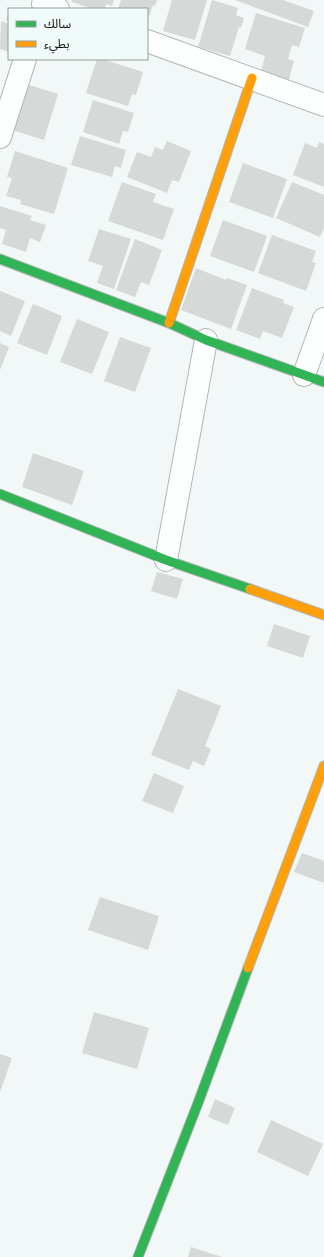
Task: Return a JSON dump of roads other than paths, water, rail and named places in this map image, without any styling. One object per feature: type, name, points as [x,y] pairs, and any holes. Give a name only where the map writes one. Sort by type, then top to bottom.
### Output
[{"type":"street","points":[[148,41],[324,105]]},
{"type":"street","points":[[0,137],[25,60]]},
{"type":"street","points":[[169,323],[252,78]]},
{"type":"street","points":[[0,259],[169,323],[206,340],[324,382]]},
{"type":"street","points":[[304,375],[324,319]]},
{"type":"street","points":[[166,560],[206,340]]},
{"type":"street","points":[[0,494],[166,560],[324,615]]},
{"type":"street","points":[[138,1257],[198,1103],[324,766]]}]
